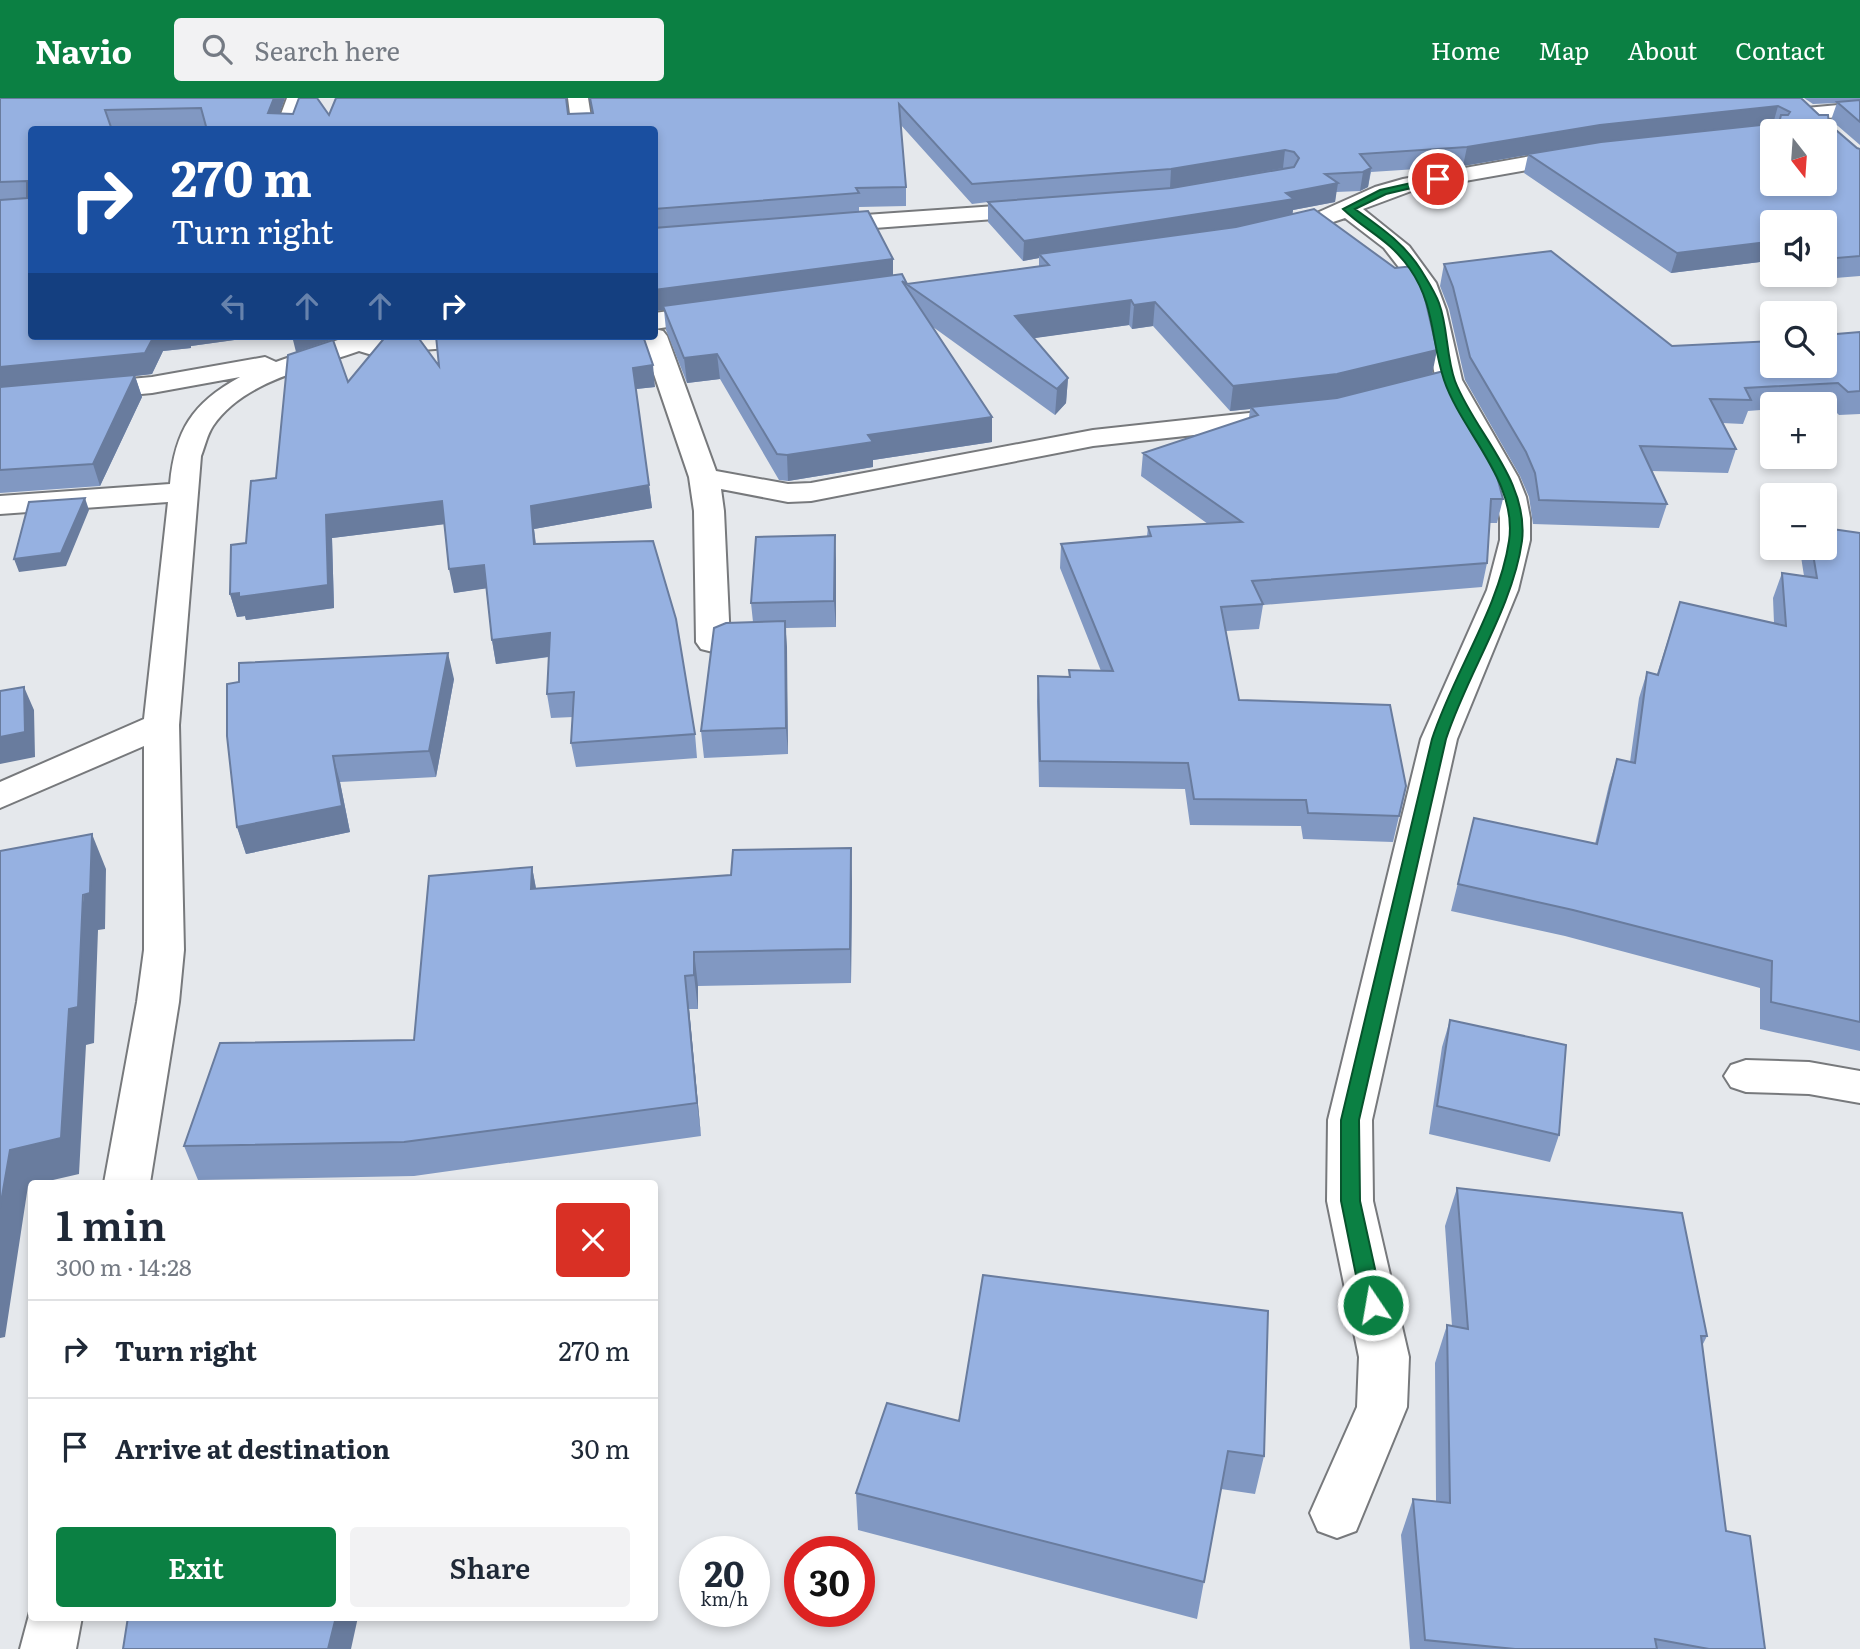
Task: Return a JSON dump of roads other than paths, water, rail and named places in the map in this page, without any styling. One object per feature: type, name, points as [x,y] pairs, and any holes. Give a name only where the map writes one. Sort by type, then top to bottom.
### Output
[{"type":"street","points":[[287,126],[298,98]]},
{"type":"street","points":[[578,98],[582,126]]},
{"type":"street","points":[[1789,98],[1812,119]]},
{"type":"street","points":[[1836,119],[1860,109]]},
{"type":"street","points":[[1308,225],[1383,192],[1411,184],[1596,152]]},
{"type":"street","points":[[801,226],[1059,208]]},
{"type":"street","points":[[1337,1513],[1382,1407],[1384,1357],[1350,1201],[1350,1120],[1439,739],[1449,706],[1506,581],[1516,539],[1515,510],[1502,476],[1437,384],[1434,303],[1416,270],[1395,243],[1348,209]]},
{"type":"street","points":[[658,320],[737,310]]},
{"type":"street","points":[[0,399],[152,385],[227,372],[360,342],[407,340]]},
{"type":"street","points":[[655,340],[704,477],[709,511],[713,642]]},
{"type":"street","points":[[128,1180],[158,1002],[164,950],[162,724],[187,456],[199,424],[221,401],[270,373],[360,342]]},
{"type":"street","points":[[704,477],[788,493],[811,492],[1093,438],[1312,413]]},
{"type":"street","points":[[0,505],[184,492]]},
{"type":"street","points":[[0,796],[162,724]]},
{"type":"street","points":[[1746,1076],[1809,1079],[1860,1087]]},
{"type":"street","points":[[48,1649],[53,1621]]}]
